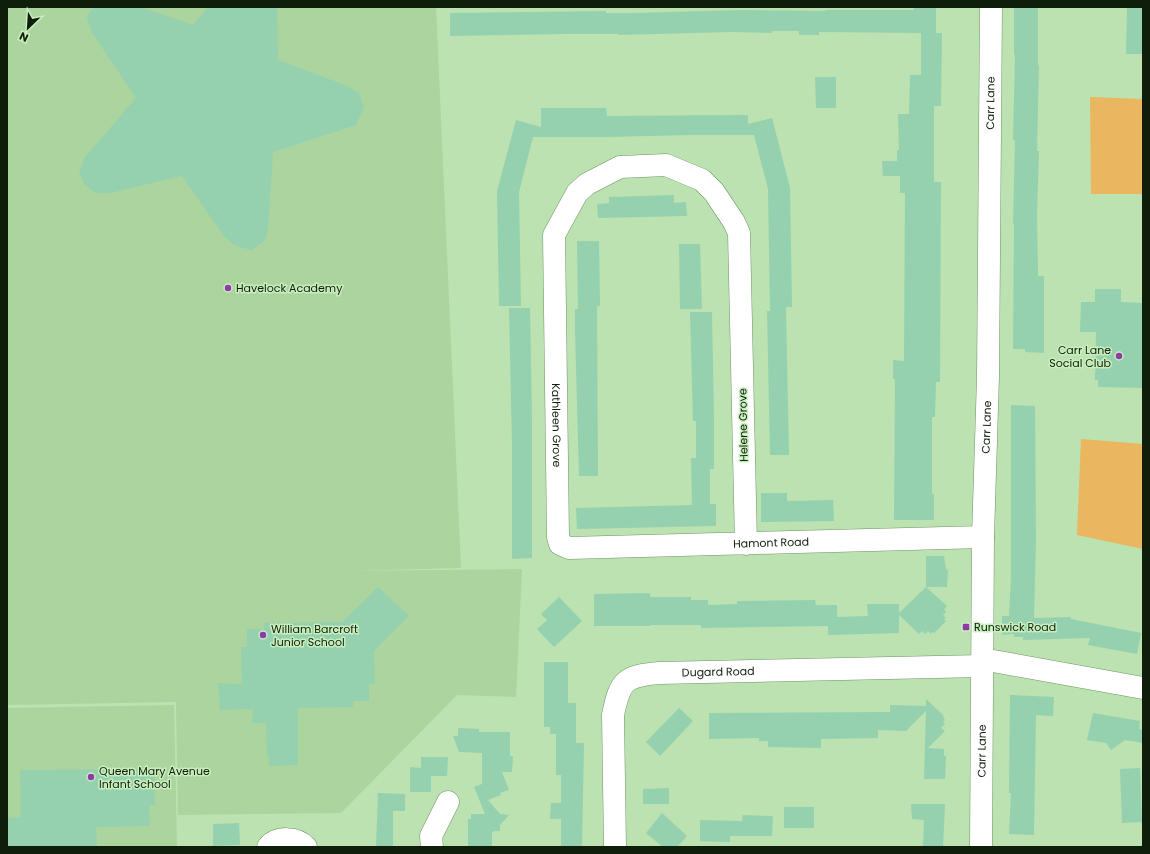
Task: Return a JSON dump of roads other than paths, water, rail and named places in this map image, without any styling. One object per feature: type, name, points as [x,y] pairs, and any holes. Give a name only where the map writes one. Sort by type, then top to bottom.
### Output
[{"type":"street","name":"Carr Lane","points":[[981,847],[983,537],[988,377],[991,7]]},
{"type":"street","name":"Kathleen Grove","points":[[560,544],[558,537],[554,235],[577,193],[587,184],[620,167],[666,166],[702,180],[714,192],[739,232],[741,306]]},
{"type":"street","name":"Helene Grove","points":[[741,306],[746,544]]},
{"type":"street","name":"Hamont Road","points":[[560,544],[569,548],[983,537]]},
{"type":"street","points":[[982,662],[1000,661],[1143,688]]},
{"type":"street","name":"Dugard Road","points":[[615,847],[613,714],[617,694],[627,680],[639,674],[982,662]]},
{"type":"street","points":[[432,847],[431,836],[448,802]]},
{"type":"street","points":[[268,847],[270,844],[281,839],[293,839],[306,847]]},
{"type":"place","name":"Havelock Academy","points":[[228,288]]},
{"type":"place","name":"Carr Lane Social Club","points":[[1119,356]]},
{"type":"place","name":"Runswick Road","points":[[966,627]]},
{"type":"place","name":"William Barcroft Junior School","points":[[263,635]]},
{"type":"place","name":"Queen Mary Avenue Infant School","points":[[91,777]]}]
